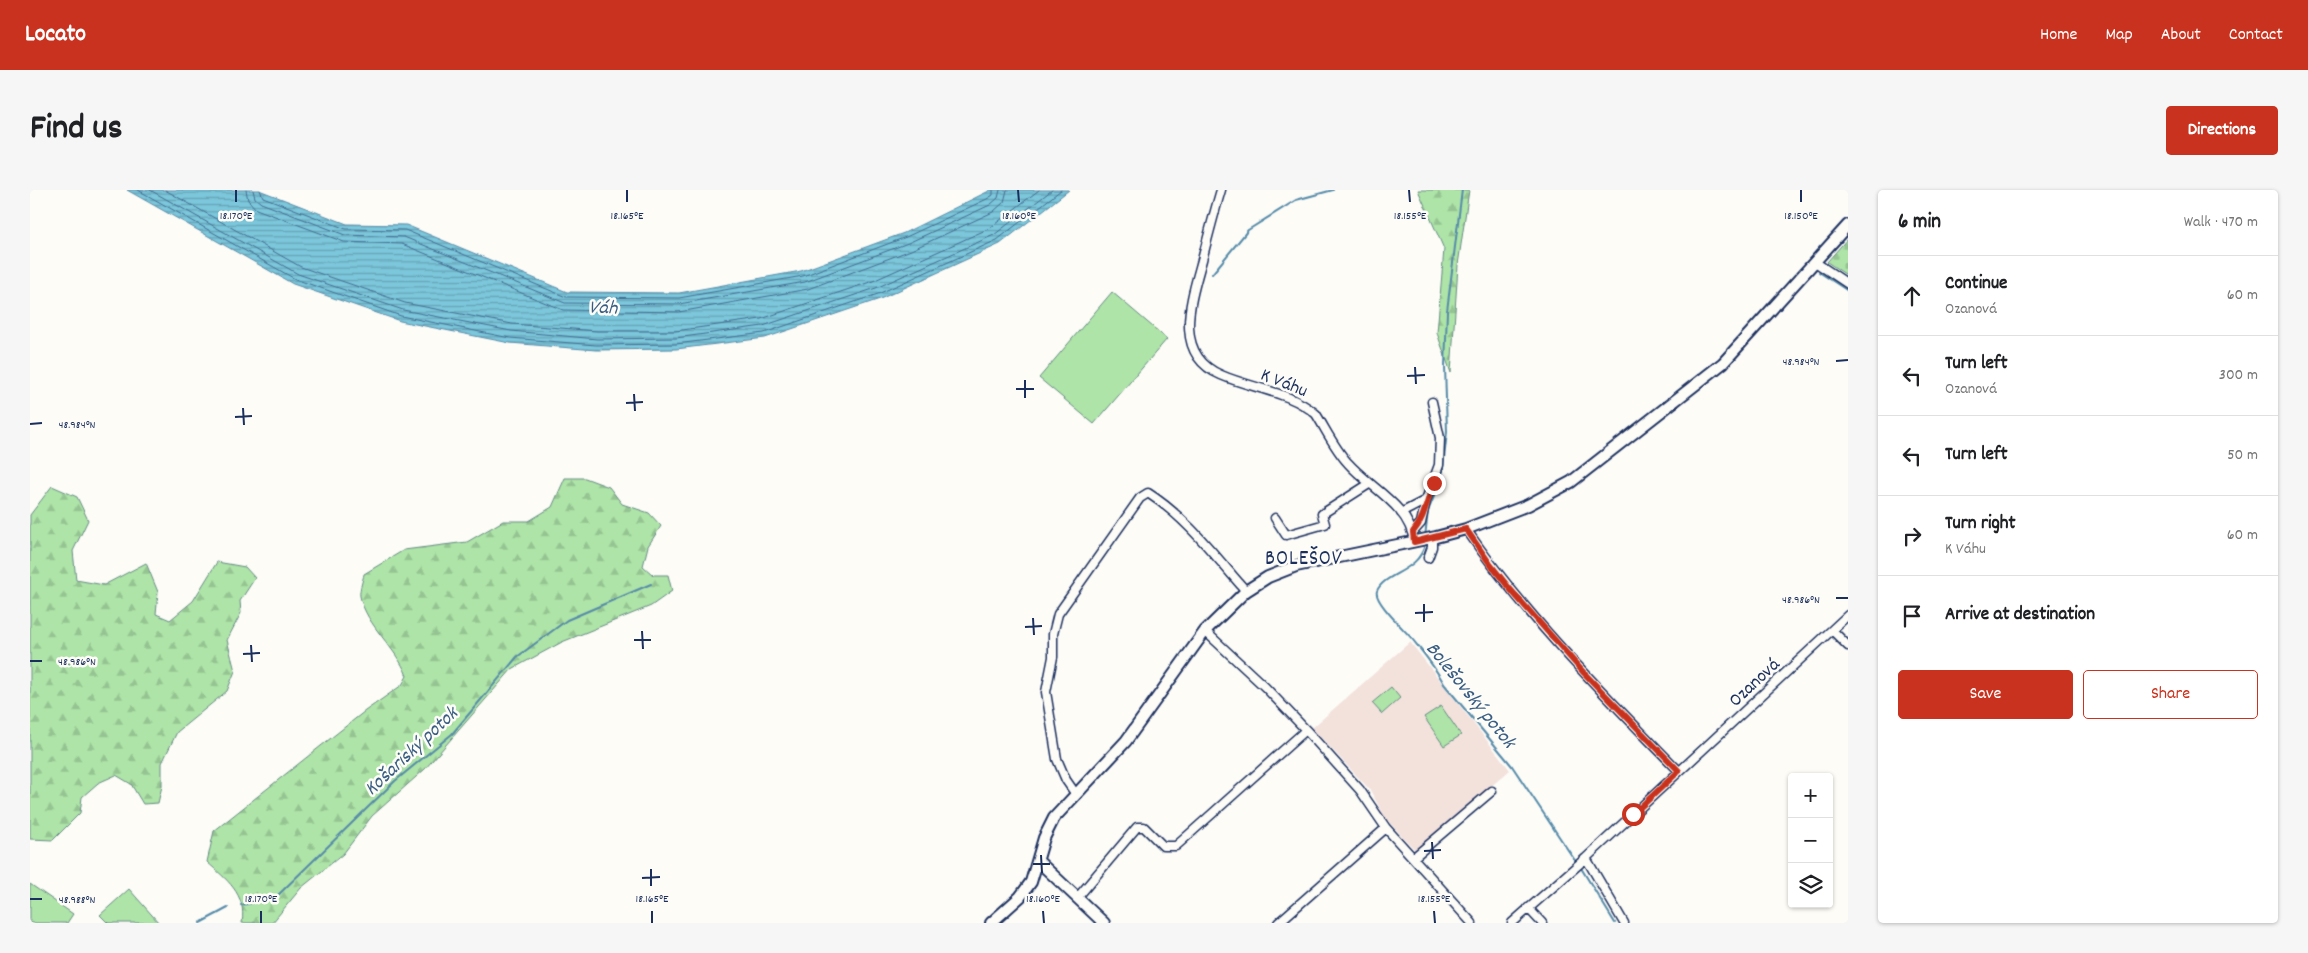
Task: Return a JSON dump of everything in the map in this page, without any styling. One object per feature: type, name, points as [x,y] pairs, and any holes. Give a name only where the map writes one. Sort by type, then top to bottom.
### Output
[{"type":"main road","points":[[991,923],[1027,887],[1038,862],[1048,827],[1054,818],[1075,793],[1126,741],[1206,630],[1246,590],[1268,577],[1296,566],[1466,529],[1528,505],[1571,482],[1723,363],[1848,226]]},
{"type":"main road","points":[[1038,862],[1104,923]]},
{"type":"street","name":"K Váhu","points":[[1220,190],[1188,316],[1191,341],[1201,362],[1222,375],[1302,403],[1316,414],[1344,458],[1369,484],[1392,501],[1421,538]]},
{"type":"street","points":[[1816,262],[1848,284]]},
{"type":"street","points":[[1428,558],[1432,547],[1421,538],[1421,523],[1426,500],[1440,465],[1440,438],[1432,402]]},
{"type":"street","points":[[1276,518],[1286,535],[1325,524],[1322,514],[1369,484]]},
{"type":"street","points":[[1075,793],[1066,780],[1057,759],[1046,692],[1053,657],[1053,634],[1058,614],[1140,498],[1148,493],[1168,506],[1186,522],[1246,590]]},
{"type":"street","points":[[1401,512],[1426,500]]},
{"type":"street","points":[[1466,529],[1490,564],[1566,652],[1679,771]]},
{"type":"street","name":"Ozanová","points":[[1512,923],[1581,862],[1848,614]]},
{"type":"street","points":[[1206,630],[1306,730],[1360,790],[1386,828],[1472,923]]},
{"type":"street","points":[[1832,630],[1848,646]]},
{"type":"street","points":[[1078,897],[1137,827],[1144,827],[1163,846],[1176,846],[1306,730]]},
{"type":"street","points":[[1413,858],[1492,791]]},
{"type":"street","points":[[1278,923],[1386,828]]},
{"type":"street","points":[[1581,862],[1624,923]]},
{"type":"street","points":[[1528,908],[1542,923]]},
{"type":"shaded area","points":[[1410,642],[1510,770],[1416,851],[1386,819],[1370,790],[1312,728]]},
{"type":"green space","points":[[1418,190],[1469,190],[1458,265],[1451,373],[1437,333],[1444,249]]},
{"type":"green space","points":[[1848,238],[1848,276],[1827,262]]},
{"type":"green space","points":[[1112,292],[1167,339],[1094,424],[1039,378]]},
{"type":"green space","points":[[565,478],[585,478],[609,487],[622,504],[649,513],[661,526],[648,546],[643,566],[653,575],[668,575],[672,591],[651,606],[562,642],[512,669],[425,769],[372,816],[343,854],[301,888],[272,923],[242,923],[243,913],[238,895],[228,881],[207,862],[214,831],[365,711],[402,685],[407,676],[363,607],[360,594],[364,574],[404,550],[467,542],[503,521],[529,521],[552,507]]},
{"type":"green space","points":[[52,486],[77,497],[88,520],[73,551],[76,580],[104,585],[146,563],[158,592],[156,614],[170,620],[193,601],[217,562],[245,567],[255,578],[240,601],[241,613],[227,640],[235,671],[227,691],[177,732],[162,763],[162,786],[158,803],[143,804],[131,784],[116,775],[98,783],[82,797],[80,813],[53,840],[30,839],[30,515]]},
{"type":"green space","points":[[1391,687],[1400,698],[1382,714],[1372,703]]},
{"type":"green space","points":[[1441,706],[1461,735],[1444,746],[1424,717]]},
{"type":"green space","points":[[30,884],[73,914],[67,923],[30,923]]},
{"type":"green space","points":[[129,889],[159,923],[108,923],[100,915]]},
{"type":"water","name":"Váh","points":[[127,190],[259,190],[347,224],[406,225],[567,292],[679,293],[801,271],[904,233],[991,190],[1069,190],[1000,244],[880,299],[765,338],[676,349],[596,350],[510,343],[400,321],[293,284]]},
{"type":"waterway","points":[[1212,274],[1248,230],[1296,200],[1333,190]]},
{"type":"waterway","name":"Bolešovský potok","points":[[1425,537],[1428,511],[1442,477],[1447,432],[1445,366],[1447,311],[1462,190]]},
{"type":"waterway","points":[[1819,272],[1848,291]]},
{"type":"waterway","name":"Bolešovský potok","points":[[1425,544],[1422,553],[1416,561],[1381,585],[1377,591],[1377,596],[1385,609],[1430,661],[1444,684],[1512,766],[1576,862]]},
{"type":"waterway","name":"Košariský potok","points":[[241,905],[274,899],[395,781],[452,734],[517,657],[567,620],[651,584]]},
{"type":"waterway","name":"Bolešovský potok","points":[[1581,868],[1615,923]]},
{"type":"waterway","name":"Košariský potok","points":[[200,923],[228,908]]},
{"type":"district","name":"BOLEŠOV","points":[[1304,557]]},
{"type":"route","points":[[1434,483],[1426,500],[1421,523],[1413,532],[1414,542],[1466,529],[1510,589],[1584,673],[1679,771],[1633,814]]}]
